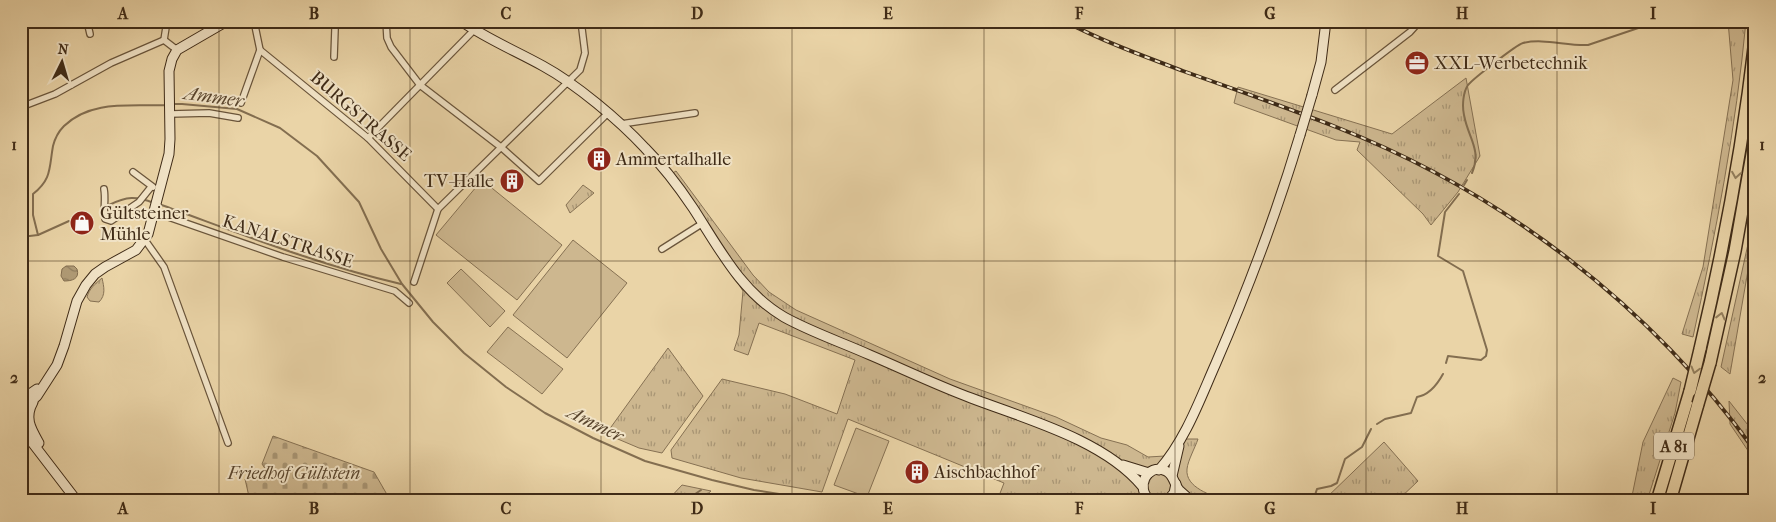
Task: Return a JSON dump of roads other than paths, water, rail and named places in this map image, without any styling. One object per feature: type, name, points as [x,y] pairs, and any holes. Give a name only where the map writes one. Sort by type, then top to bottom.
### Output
[{"type":"highway","name":"A 81","points":[[1657,501],[1690,391],[1723,248],[1735,185],[1755,40]]},
{"type":"highway","name":"A 81","points":[[1670,501],[1710,363],[1735,251],[1755,137]]},
{"type":"street","points":[[87,21],[90,34]]},
{"type":"street","points":[[164,40],[167,21]]},
{"type":"street","points":[[55,471],[29,423],[28,415],[30,408],[54,370],[62,353],[75,307],[86,285],[100,270],[133,252],[145,240],[156,206],[155,188],[169,154],[169,71],[172,59],[178,50],[227,21]]},
{"type":"street","points":[[241,103],[260,50],[254,21]]},
{"type":"street","points":[[333,21],[335,29],[334,58]]},
{"type":"street","points":[[386,21],[387,38],[391,46],[420,84],[502,148],[539,181],[607,114]]},
{"type":"street","points":[[461,21],[474,30],[545,67],[569,83],[620,124],[668,174],[743,282],[764,302],[782,315],[951,391],[1067,436],[1121,464],[1149,473]]},
{"type":"street","points":[[414,282],[438,209],[569,83],[580,70],[585,53],[581,21]]},
{"type":"street","points":[[1159,470],[1179,444],[1244,295],[1279,199],[1312,95],[1320,62],[1326,21]]},
{"type":"street","points":[[1335,90],[1410,32],[1420,21]]},
{"type":"street","points":[[368,138],[474,30]]},
{"type":"street","points":[[164,40],[178,50]]},
{"type":"street","points":[[21,108],[54,94],[112,63],[164,40]]},
{"type":"street","name":"BURGSTRASSE","points":[[260,50],[368,138],[438,209]]},
{"type":"street","points":[[170,112],[209,113],[238,118]]},
{"type":"street","points":[[620,124],[695,113]]},
{"type":"street","points":[[133,172],[155,188]]},
{"type":"street","points":[[104,189],[106,198],[103,211],[105,219],[112,222],[155,188]]},
{"type":"street","name":"KANALSTRASSE","points":[[156,206],[283,257],[395,291],[409,303]]},
{"type":"street","points":[[662,249],[703,223]]},
{"type":"street","points":[[145,240],[164,267],[228,443]]},
{"type":"street","points":[[21,400],[47,381]]},
{"type":"street","points":[[21,410],[37,396]]},
{"type":"street","points":[[21,428],[77,501]]},
{"type":"street","points":[[1172,500],[1179,444]]},
{"type":"street","points":[[1121,464],[1142,486],[1147,499]]},
{"type":"street","points":[[1142,486],[1145,477],[1149,473],[1159,470],[1168,472],[1191,501]]},
{"type":"water","points":[[66,266],[74,266],[77,269],[78,272],[75,279],[64,281],[61,276],[62,269]]},
{"type":"waterway","points":[[1472,173],[1476,157],[1464,115],[1463,99],[1468,85],[1486,70],[1523,43],[1539,41],[1588,45],[1659,21]]},
{"type":"waterway","name":"Ammer","points":[[172,104],[237,109],[280,128],[317,156],[359,202],[381,249],[402,284],[433,322],[464,353],[506,387],[545,413],[593,438],[645,461],[754,490],[823,501]]},
{"type":"waterway","name":"Ammer","points":[[21,237],[38,235],[33,215],[33,194],[47,178],[54,143],[58,133],[64,126],[75,117],[100,108],[126,105],[167,105]]},
{"type":"waterway","points":[[1464,185],[1467,180]]},
{"type":"waterway","points":[[1446,363],[1448,356],[1481,360],[1486,356],[1487,350],[1463,271],[1438,256],[1445,212],[1459,194]]},
{"type":"waterway","name":"Ammer","points":[[109,205],[132,198],[154,203]]},
{"type":"waterway","name":"Ammer","points":[[159,204],[339,268],[401,284]]},
{"type":"waterway","name":"Ammer","points":[[38,235],[69,221]]},
{"type":"waterway","points":[[1377,424],[1385,419],[1411,413],[1417,397],[1432,389],[1443,374]]},
{"type":"waterway","points":[[1313,501],[1317,489],[1337,483],[1345,459],[1362,447],[1371,429]]},
{"type":"waterway","points":[[685,501],[701,490]]},
{"type":"railway","points":[[1064,21],[1138,54],[1336,127],[1397,154],[1457,185],[1514,220],[1569,259],[1620,302],[1669,348],[1714,398],[1755,451]]},
{"type":"place","name":"XXL-Werbetechnik","points":[[1417,63]]},
{"type":"place","name":"Ammertalhalle","points":[[599,159]]},
{"type":"place","name":"TV-Halle","points":[[512,181]]},
{"type":"place","name":"Gültsteiner Mühle","points":[[82,223]]},
{"type":"place","name":"Aischbachhof","points":[[917,472]]},
{"type":"park label","name":"Friedhof Gültstein","points":[[294,473]]}]
